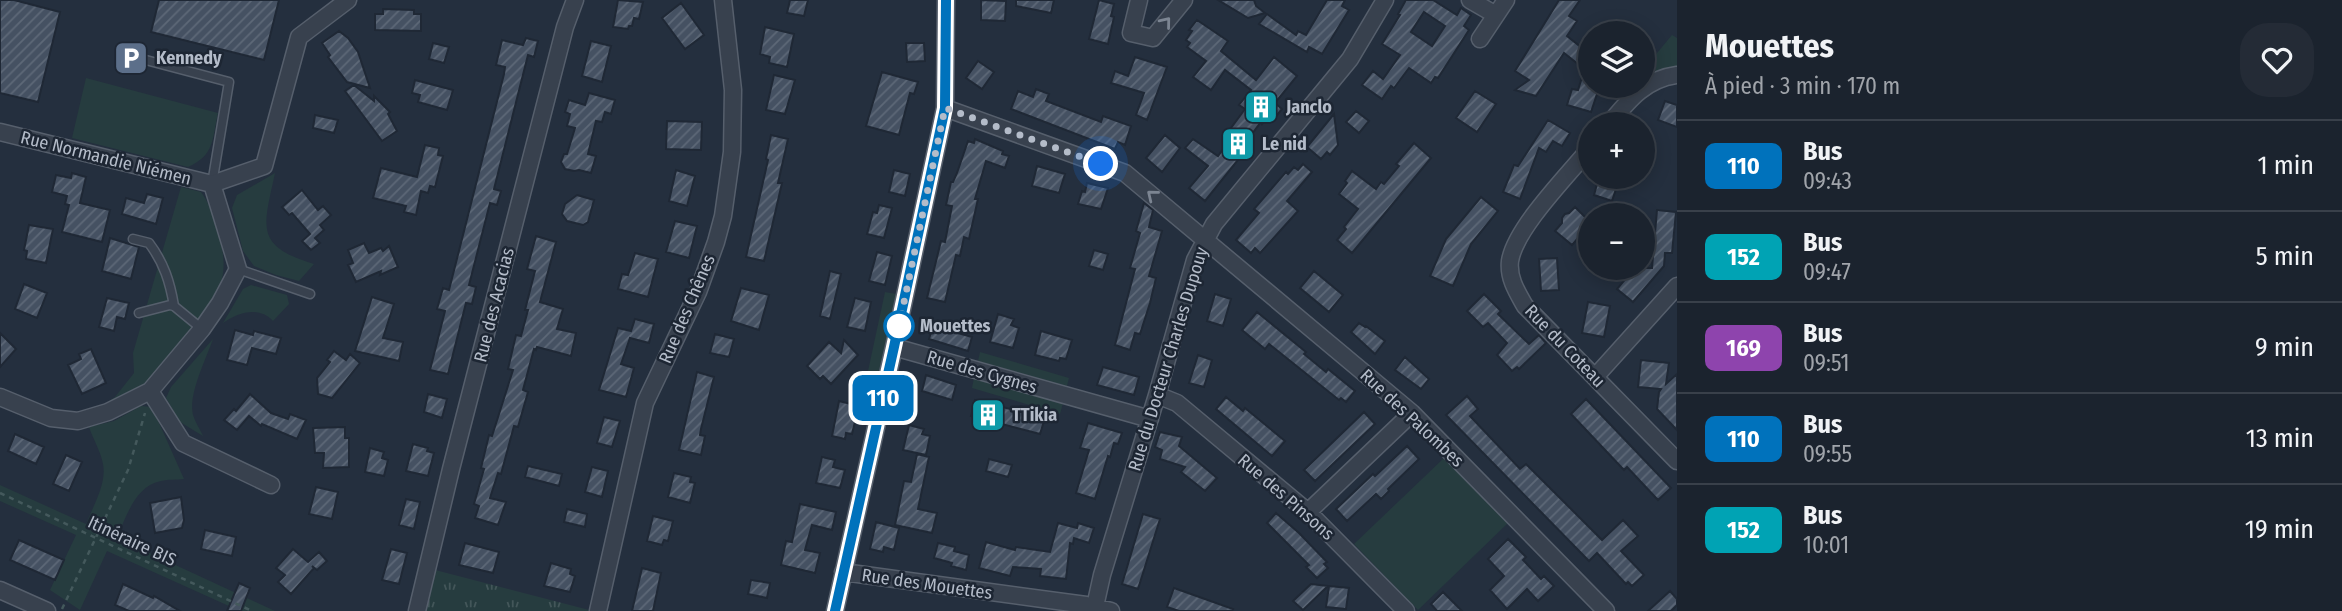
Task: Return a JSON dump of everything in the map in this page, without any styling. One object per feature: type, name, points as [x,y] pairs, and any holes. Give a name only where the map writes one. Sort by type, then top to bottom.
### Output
[{"type":"street","points":[[0,397],[51,418],[78,421],[153,395],[220,303],[238,269],[212,184],[264,166],[299,37],[348,0]]},
{"type":"street","name":"Rue des Acacias","points":[[417,611],[565,27],[575,0]]},
{"type":"street","name":"Rue des Chênes","points":[[598,611],[645,403],[698,292],[723,216],[732,152],[733,90],[723,0]]},
{"type":"street","points":[[835,611],[945,108],[946,0]]},
{"type":"street","points":[[1139,0],[1130,33],[1153,38],[1184,0]]},
{"type":"street","name":"Rue du Docteur Charles Dupouy","points":[[1094,609],[1195,260],[1205,238],[1350,58],[1385,0]]},
{"type":"street","points":[[1470,0],[1496,15]]},
{"type":"street","points":[[1480,39],[1506,0]]},
{"type":"street","points":[[1620,112],[1645,85],[1663,77],[1677,75]]},
{"type":"street","name":"Rue des Palombes","points":[[945,108],[1125,173],[1412,413],[1606,611]]},
{"type":"street","name":"Rue Normandie Niémen","points":[[0,132],[212,184]]},
{"type":"street","name":"Rue du Coteau","points":[[1578,163],[1520,233],[1510,262],[1513,285],[1525,306],[1677,461]]},
{"type":"street","points":[[1595,377],[1677,286]]},
{"type":"street","name":"Rue des Cygnes","points":[[894,347],[1150,419]]},
{"type":"street","points":[[153,395],[183,443],[271,485]]},
{"type":"street","name":"Rue des Pinsons","points":[[1157,395],[1177,403],[1308,512],[1406,611]]},
{"type":"street","points":[[1308,512],[1412,413]]},
{"type":"street","name":"Rue des Mouettes","points":[[843,572],[1111,611]]},
{"type":"street","points":[[0,590],[47,611]]},
{"type":"lane","points":[[123,54],[229,82],[212,184]]},
{"type":"lane","points":[[132,239],[149,243],[157,253],[166,270],[174,306]]},
{"type":"lane","points":[[238,269],[310,294]]},
{"type":"lane","points":[[139,313],[174,306],[202,329]]},
{"type":"path","points":[[61,611],[128,470],[153,395]]},
{"type":"path","name":"Itinéraire BIS","points":[[0,494],[252,611]]},
{"type":"green space","points":[[1672,35],[1677,38],[1677,66],[1655,72],[1655,56]]},
{"type":"green space","points":[[86,78],[218,113],[208,151],[188,167],[72,138]]},
{"type":"green space","points":[[275,173],[266,220],[268,232],[281,250],[314,264],[299,281],[254,266],[243,251],[232,208],[237,195]]},
{"type":"green space","points":[[181,187],[201,192],[211,211],[222,246],[222,279],[201,317],[157,372],[132,392],[102,406],[115,397],[134,373],[133,353]]},
{"type":"green space","points":[[251,285],[287,295],[289,304],[273,321],[262,313],[249,312],[223,323],[243,289]]},
{"type":"green space","points":[[885,292],[896,294],[873,401],[862,399]]},
{"type":"green space","points":[[213,339],[198,377],[192,407],[203,436],[180,422],[166,398],[171,387]]},
{"type":"green space","points":[[980,352],[1069,378],[1067,386],[978,361]]},
{"type":"green space","points":[[974,378],[1063,403],[1060,414],[972,388]]},
{"type":"green space","points":[[141,406],[152,407],[184,479],[161,481],[144,489],[128,512],[117,538],[275,611],[240,611],[107,551],[80,610],[50,590],[76,535],[0,501],[0,485],[86,524],[99,495],[104,472],[101,455],[89,427],[114,421]]},
{"type":"green space","points":[[1444,458],[1508,523],[1418,610],[1354,544]]},
{"type":"green space","points":[[435,570],[589,610],[426,611]]},
{"type":"building","points":[[0,0],[14,0],[60,12],[38,102],[0,93]]},
{"type":"building","points":[[159,0],[279,0],[264,60],[151,32]]},
{"type":"building","points":[[618,0],[643,2],[639,19],[634,18],[628,29],[613,27]]},
{"type":"building","points":[[790,0],[808,0],[804,16],[787,13]]},
{"type":"building","points":[[981,0],[1006,1],[1005,21],[981,20]]},
{"type":"building","points":[[1016,0],[1054,0],[1051,13],[1016,6]]},
{"type":"building","points":[[1099,0],[1114,4],[1108,44],[1089,39]]},
{"type":"building","points":[[1218,0],[1254,0],[1256,6],[1265,13],[1248,18]]},
{"type":"building","points":[[1327,0],[1345,0],[1342,6],[1349,10],[1322,54],[1309,47],[1307,52],[1259,24],[1267,14],[1296,35],[1298,31],[1306,35]]},
{"type":"building","points":[[1406,0],[1433,0],[1457,15],[1461,8],[1471,15],[1464,26],[1469,30],[1438,78],[1435,77],[1431,83],[1409,68],[1382,99],[1362,85],[1373,71],[1383,79],[1400,55],[1382,44],[1400,15],[1398,14]],"holes":[[[1424,12],[1445,26],[1432,46],[1411,32]]]},
{"type":"building","points":[[1559,0],[1580,0],[1569,16],[1577,21],[1567,36],[1578,45],[1578,64],[1564,53],[1536,96],[1515,90],[1529,80],[1515,71]]},
{"type":"building","points":[[681,3],[704,35],[685,49],[662,18]]},
{"type":"building","points":[[383,9],[414,10],[414,14],[421,14],[421,31],[375,30],[375,14],[383,14]]},
{"type":"building","points":[[1197,20],[1228,41],[1221,51],[1256,80],[1274,57],[1297,76],[1275,103],[1282,109],[1273,120],[1268,116],[1262,124],[1261,122],[1246,142],[1250,145],[1205,201],[1189,188],[1208,166],[1185,148],[1193,139],[1218,156],[1235,132],[1231,128],[1245,109],[1239,105],[1251,90],[1225,70],[1211,90],[1193,77],[1206,61],[1187,47],[1190,43],[1186,40],[1192,31],[1189,30]]},
{"type":"building","points":[[765,27],[794,34],[787,67],[769,63],[770,57],[760,54]]},
{"type":"building","points":[[339,31],[358,52],[370,88],[347,82],[328,57],[330,55],[322,43]]},
{"type":"building","points":[[526,38],[538,41],[534,57],[528,55],[494,189],[501,191],[497,205],[490,203],[469,285],[476,287],[472,304],[466,303],[448,374],[430,370],[445,311],[437,309],[443,288],[449,290],[504,74],[505,67],[496,65],[502,40],[523,45]]},
{"type":"building","points":[[591,41],[611,46],[602,82],[582,76]]},
{"type":"building","points":[[433,43],[449,47],[444,63],[429,59]]},
{"type":"building","points":[[906,43],[924,43],[925,61],[907,62]]},
{"type":"building","points":[[1135,57],[1167,67],[1147,120],[1136,115],[1144,93],[1111,83],[1115,71],[1128,76]]},
{"type":"building","points":[[978,61],[994,72],[982,89],[966,78]]},
{"type":"building","points":[[882,72],[918,82],[914,94],[910,93],[899,135],[866,126]]},
{"type":"building","points":[[774,75],[795,80],[785,114],[766,110]]},
{"type":"building","points":[[415,80],[453,90],[447,110],[418,102],[420,95],[412,93]]},
{"type":"building","points":[[354,85],[374,101],[374,96],[390,112],[388,114],[397,131],[382,141],[345,91]]},
{"type":"building","points":[[1036,89],[1049,94],[1046,101],[1101,122],[1103,116],[1131,126],[1125,145],[1118,142],[1115,149],[1011,109],[1018,91],[1033,97]]},
{"type":"building","points":[[1572,89],[1578,90],[1578,98],[1596,98],[1591,112],[1567,105]]},
{"type":"building","points":[[1475,91],[1496,104],[1477,132],[1456,118]]},
{"type":"building","points":[[589,93],[615,100],[611,114],[605,112],[602,122],[596,121],[588,154],[596,156],[591,173],[565,169],[561,162],[564,154],[567,154],[575,128],[567,126],[570,114],[565,112],[569,100],[585,105]]},
{"type":"building","points":[[1665,101],[1677,105],[1677,127],[1658,120]]},
{"type":"building","points":[[1356,111],[1369,121],[1359,133],[1346,122]]},
{"type":"building","points":[[1334,114],[1338,145],[1330,155],[1327,152],[1321,159],[1307,147]]},
{"type":"building","points":[[315,115],[338,120],[334,133],[313,128]]},
{"type":"building","points":[[1548,120],[1570,133],[1562,146],[1553,141],[1546,152],[1539,148],[1520,199],[1503,192],[1514,165],[1518,166]]},
{"type":"building","points":[[667,121],[702,122],[701,150],[666,149]]},
{"type":"building","points":[[771,135],[788,139],[778,183],[782,183],[764,261],[746,257]]},
{"type":"building","points":[[1165,135],[1180,148],[1162,172],[1146,158]]},
{"type":"building","points":[[975,139],[1009,156],[1005,168],[986,161],[975,199],[978,199],[969,239],[964,237],[960,256],[956,255],[945,302],[927,298],[941,241],[945,242],[952,206],[946,205],[951,182],[968,141],[974,143]]},
{"type":"building","points":[[1414,143],[1431,158],[1352,253],[1337,240],[1358,209],[1339,194],[1347,183],[1345,181],[1352,171],[1376,189],[1381,182],[1384,184],[1399,166],[1396,164]]},
{"type":"building","points":[[425,145],[439,148],[438,155],[443,156],[435,187],[430,186],[428,193],[421,191],[416,215],[404,212],[406,206],[373,198],[381,168],[417,177]]},
{"type":"building","points":[[1303,164],[1312,172],[1287,201],[1298,211],[1260,253],[1255,248],[1251,253],[1236,240],[1259,213],[1254,209],[1286,172],[1288,174],[1294,167],[1298,170]]},
{"type":"building","points":[[1037,166],[1065,174],[1059,193],[1032,186]]},
{"type":"building","points":[[676,170],[695,176],[687,206],[669,201]]},
{"type":"building","points":[[894,170],[910,174],[905,196],[889,192]]},
{"type":"building","points":[[72,173],[86,177],[80,203],[110,210],[102,242],[62,232],[69,205],[65,204],[67,196],[52,192],[56,175],[71,178]]},
{"type":"building","points":[[1087,183],[1108,188],[1101,209],[1078,204]]},
{"type":"building","points":[[1596,189],[1616,189],[1612,201],[1594,195]]},
{"type":"building","points":[[302,190],[318,210],[323,206],[331,215],[320,225],[324,230],[315,238],[320,243],[311,250],[302,241],[310,234],[292,213],[289,215],[282,207]]},
{"type":"building","points":[[147,194],[163,198],[156,224],[122,214],[126,198],[144,203]]},
{"type":"building","points":[[577,195],[594,200],[588,222],[583,225],[567,221],[562,214],[565,204]]},
{"type":"building","points":[[1481,197],[1498,211],[1471,244],[1453,286],[1430,276],[1446,239]]},
{"type":"building","points":[[1144,203],[1153,210],[1149,227],[1162,231],[1149,276],[1156,278],[1150,303],[1140,334],[1135,333],[1130,350],[1115,345],[1135,269],[1130,268],[1140,233],[1136,231]]},
{"type":"building","points":[[879,205],[892,208],[884,238],[867,234],[873,212],[877,213]]},
{"type":"building","points":[[1575,207],[1578,210],[1578,238],[1572,245],[1555,231],[1565,214]]},
{"type":"building","points":[[1657,210],[1676,212],[1672,253],[1665,253],[1664,266],[1655,276]]},
{"type":"building","points":[[675,221],[697,226],[689,258],[666,252]]},
{"type":"building","points":[[29,225],[53,229],[46,263],[26,259],[27,251],[24,250]]},
{"type":"building","points":[[536,236],[556,242],[540,302],[563,309],[557,329],[576,333],[571,356],[537,347],[534,349],[523,390],[528,392],[518,427],[514,426],[501,474],[498,473],[490,498],[506,502],[498,525],[475,518],[479,506],[474,504],[484,469],[481,468],[489,435],[492,436],[513,370],[508,369],[516,335],[521,336],[528,310],[525,310],[535,271],[527,269]]},
{"type":"building","points":[[110,238],[139,247],[131,279],[102,271]]},
{"type":"building","points":[[364,243],[369,253],[381,248],[383,251],[389,246],[398,267],[356,282],[348,265],[353,263],[348,250]]},
{"type":"building","points":[[1094,250],[1108,254],[1103,270],[1089,266]]},
{"type":"building","points":[[877,252],[892,256],[885,285],[869,281]]},
{"type":"building","points":[[635,253],[658,259],[648,297],[618,289],[622,274],[628,275]]},
{"type":"building","points":[[1557,258],[1559,290],[1541,291],[1539,259]]},
{"type":"building","points":[[830,271],[841,274],[830,319],[820,316]]},
{"type":"building","points":[[1314,271],[1343,295],[1329,312],[1300,288]]},
{"type":"building","points":[[1625,280],[1652,280],[1633,302],[1617,289]]},
{"type":"building","points":[[24,284],[47,293],[37,318],[15,309]]},
{"type":"building","points":[[741,288],[769,295],[759,330],[731,321]]},
{"type":"building","points":[[1215,294],[1231,299],[1223,326],[1207,321]]},
{"type":"building","points":[[1484,294],[1501,311],[1498,314],[1529,344],[1539,335],[1546,343],[1519,369],[1517,367],[1512,371],[1497,355],[1507,343],[1488,323],[1483,327],[1467,311]]},
{"type":"building","points":[[372,297],[394,304],[383,338],[403,342],[399,361],[355,351]]},
{"type":"building","points":[[107,298],[129,303],[125,319],[117,317],[114,331],[99,327]]},
{"type":"building","points":[[855,298],[871,302],[865,331],[847,327]]},
{"type":"building","points":[[1588,302],[1610,306],[1604,337],[1582,333]]},
{"type":"building","points":[[1257,312],[1326,372],[1328,369],[1355,391],[1346,402],[1341,398],[1339,400],[1269,344],[1265,349],[1242,330]]},
{"type":"building","points":[[998,314],[1014,319],[1011,325],[1019,328],[1013,348],[990,342]]},
{"type":"building","points":[[635,319],[654,324],[649,343],[630,338],[621,364],[634,368],[626,397],[599,390],[618,328],[631,331]]},
{"type":"building","points":[[1359,323],[1385,341],[1375,354],[1351,332]]},
{"type":"building","points":[[933,326],[972,337],[968,351],[929,339]]},
{"type":"building","points":[[235,330],[253,335],[254,331],[281,338],[276,354],[252,348],[247,365],[227,360]]},
{"type":"building","points":[[1041,331],[1072,340],[1066,359],[1060,358],[1059,361],[1035,355]]},
{"type":"building","points":[[0,333],[16,349],[0,367]]},
{"type":"building","points":[[715,334],[734,339],[729,357],[710,353]]},
{"type":"building","points":[[844,340],[858,355],[831,384],[823,376],[820,379],[807,366],[829,342],[841,353]]},
{"type":"building","points":[[91,349],[106,383],[82,394],[68,365],[81,359],[79,354]]},
{"type":"building","points":[[334,351],[346,360],[350,354],[360,363],[332,398],[318,394],[317,378],[330,362],[327,360]]},
{"type":"building","points":[[1198,355],[1212,360],[1204,387],[1189,383]]},
{"type":"building","points":[[1405,357],[1429,379],[1421,389],[1395,370]]},
{"type":"building","points":[[1641,360],[1669,363],[1666,384],[1677,374],[1677,430],[1657,409],[1661,389],[1638,387]]},
{"type":"building","points":[[1103,367],[1139,377],[1134,395],[1097,385]]},
{"type":"building","points":[[697,372],[714,377],[700,435],[705,436],[701,455],[679,450]]},
{"type":"building","points":[[926,375],[956,385],[952,400],[922,391]]},
{"type":"building","points":[[250,394],[271,413],[288,419],[290,414],[306,420],[297,439],[262,424],[261,426],[249,416],[237,430],[224,420],[234,409],[236,411]]},
{"type":"building","points":[[428,394],[447,399],[442,418],[424,412]]},
{"type":"building","points":[[1467,396],[1478,409],[1470,416],[1520,469],[1526,464],[1602,540],[1623,520],[1638,536],[1621,551],[1644,575],[1632,586],[1628,582],[1626,584],[1597,553],[1589,561],[1446,415]]},
{"type":"building","points":[[1226,397],[1243,411],[1245,408],[1285,441],[1272,456],[1216,409]]},
{"type":"building","points":[[1586,399],[1671,488],[1658,500],[1627,467],[1624,470],[1571,414]]},
{"type":"building","points":[[975,400],[1045,418],[1040,434],[971,416]]},
{"type":"building","points":[[839,401],[859,406],[852,434],[846,433],[845,439],[832,436]]},
{"type":"building","points":[[1364,412],[1375,424],[1315,481],[1304,470]]},
{"type":"building","points":[[604,417],[620,421],[612,447],[597,443]]},
{"type":"building","points":[[1088,423],[1122,433],[1118,444],[1114,443],[1110,457],[1108,456],[1095,499],[1076,493],[1089,450],[1080,448]]},
{"type":"building","points":[[909,425],[924,429],[922,434],[930,436],[926,455],[903,450]]},
{"type":"building","points":[[345,427],[345,438],[349,438],[349,467],[323,468],[324,453],[315,453],[313,428]]},
{"type":"building","points":[[1160,432],[1182,437],[1179,446],[1217,478],[1205,491],[1181,472],[1185,467],[1160,459],[1162,450],[1155,447]]},
{"type":"building","points":[[15,434],[44,447],[36,464],[8,451]]},
{"type":"building","points":[[413,444],[428,448],[427,451],[434,453],[428,476],[406,471]]},
{"type":"building","points":[[1407,446],[1419,459],[1381,499],[1376,494],[1347,521],[1336,509]]},
{"type":"building","points":[[370,448],[384,452],[382,458],[388,460],[384,476],[365,472]]},
{"type":"building","points":[[917,454],[929,457],[918,509],[937,513],[932,533],[895,525],[904,481],[911,482]]},
{"type":"building","points":[[66,455],[82,462],[69,491],[53,484]]},
{"type":"building","points":[[822,457],[835,460],[833,467],[845,470],[840,488],[816,483]]},
{"type":"building","points":[[989,459],[1012,465],[1008,477],[986,471]]},
{"type":"building","points":[[528,466],[562,474],[559,486],[525,477]]},
{"type":"building","points":[[592,467],[608,471],[602,497],[585,492]]},
{"type":"building","points":[[674,473],[691,477],[690,482],[695,483],[690,503],[668,497]]},
{"type":"building","points":[[316,487],[338,492],[332,519],[309,514]]},
{"type":"building","points":[[181,497],[184,520],[182,528],[155,533],[150,503]]},
{"type":"building","points":[[406,499],[420,502],[414,529],[399,525]]},
{"type":"building","points":[[800,504],[836,512],[832,530],[812,525],[805,550],[820,553],[815,573],[781,565],[786,541],[792,542]]},
{"type":"building","points":[[567,509],[587,514],[585,527],[564,522]]},
{"type":"building","points":[[1276,513],[1327,562],[1324,564],[1328,568],[1317,578],[1306,567],[1309,565],[1267,523]]},
{"type":"building","points":[[1143,514],[1160,519],[1138,589],[1122,584]]},
{"type":"building","points":[[653,516],[673,521],[668,541],[664,540],[662,545],[647,541]]},
{"type":"building","points":[[876,522],[899,528],[894,550],[884,547],[883,552],[870,549]]},
{"type":"building","points":[[1058,523],[1077,528],[1078,523],[1094,528],[1089,543],[1074,538],[1073,544],[1070,543],[1066,579],[1040,576],[1041,569],[1013,567],[1010,576],[979,568],[986,542],[1015,550],[1016,547],[1050,552]]},
{"type":"building","points":[[205,530],[236,537],[232,556],[201,549]]},
{"type":"building","points":[[1508,539],[1526,557],[1523,560],[1541,579],[1544,576],[1554,586],[1538,601],[1527,589],[1507,609],[1490,590],[1504,576],[1488,559]]},
{"type":"building","points":[[19,540],[64,560],[55,580],[10,560]]},
{"type":"building","points":[[465,543],[499,552],[493,573],[459,565]]},
{"type":"building","points":[[938,543],[955,547],[954,551],[969,555],[966,570],[934,558]]},
{"type":"building","points":[[293,549],[308,562],[319,552],[327,561],[317,570],[312,566],[314,568],[291,594],[278,582],[285,575],[276,568]]},
{"type":"building","points":[[391,549],[407,553],[399,584],[382,580]]},
{"type":"building","points":[[551,563],[571,569],[570,574],[575,576],[570,592],[544,586]]},
{"type":"building","points":[[642,568],[661,573],[653,611],[632,611]]},
{"type":"building","points":[[751,580],[770,583],[767,598],[748,594]]},
{"type":"building","points":[[239,583],[250,588],[241,611],[227,611]]},
{"type":"building","points":[[123,584],[153,598],[154,596],[180,611],[129,611],[115,605]]},
{"type":"building","points":[[1311,584],[1328,586],[1303,610],[1293,601]]},
{"type":"building","points":[[1329,586],[1349,588],[1346,609],[1326,607]]},
{"type":"building","points":[[1174,588],[1233,609],[1179,611],[1167,607]]},
{"type":"building","points":[[1670,591],[1677,599],[1677,605],[1671,611],[1648,611]]},
{"type":"building","points":[[1443,592],[1462,611],[1437,611],[1431,604]]},
{"type":"bus line","name":"110","points":[[835,611],[945,108],[946,0]]},
{"type":"place","name":"Kennedy","points":[[131,58]]},
{"type":"place","name":"Janclo","points":[[1261,107]]},
{"type":"place","name":"Le nid","points":[[1238,144]]},
{"type":"place","name":"Mouettes","points":[[899,326]]},
{"type":"place","name":"TTikia","points":[[988,415]]},
{"type":"route","points":[[899,326],[945,108],[1101,164]]}]
